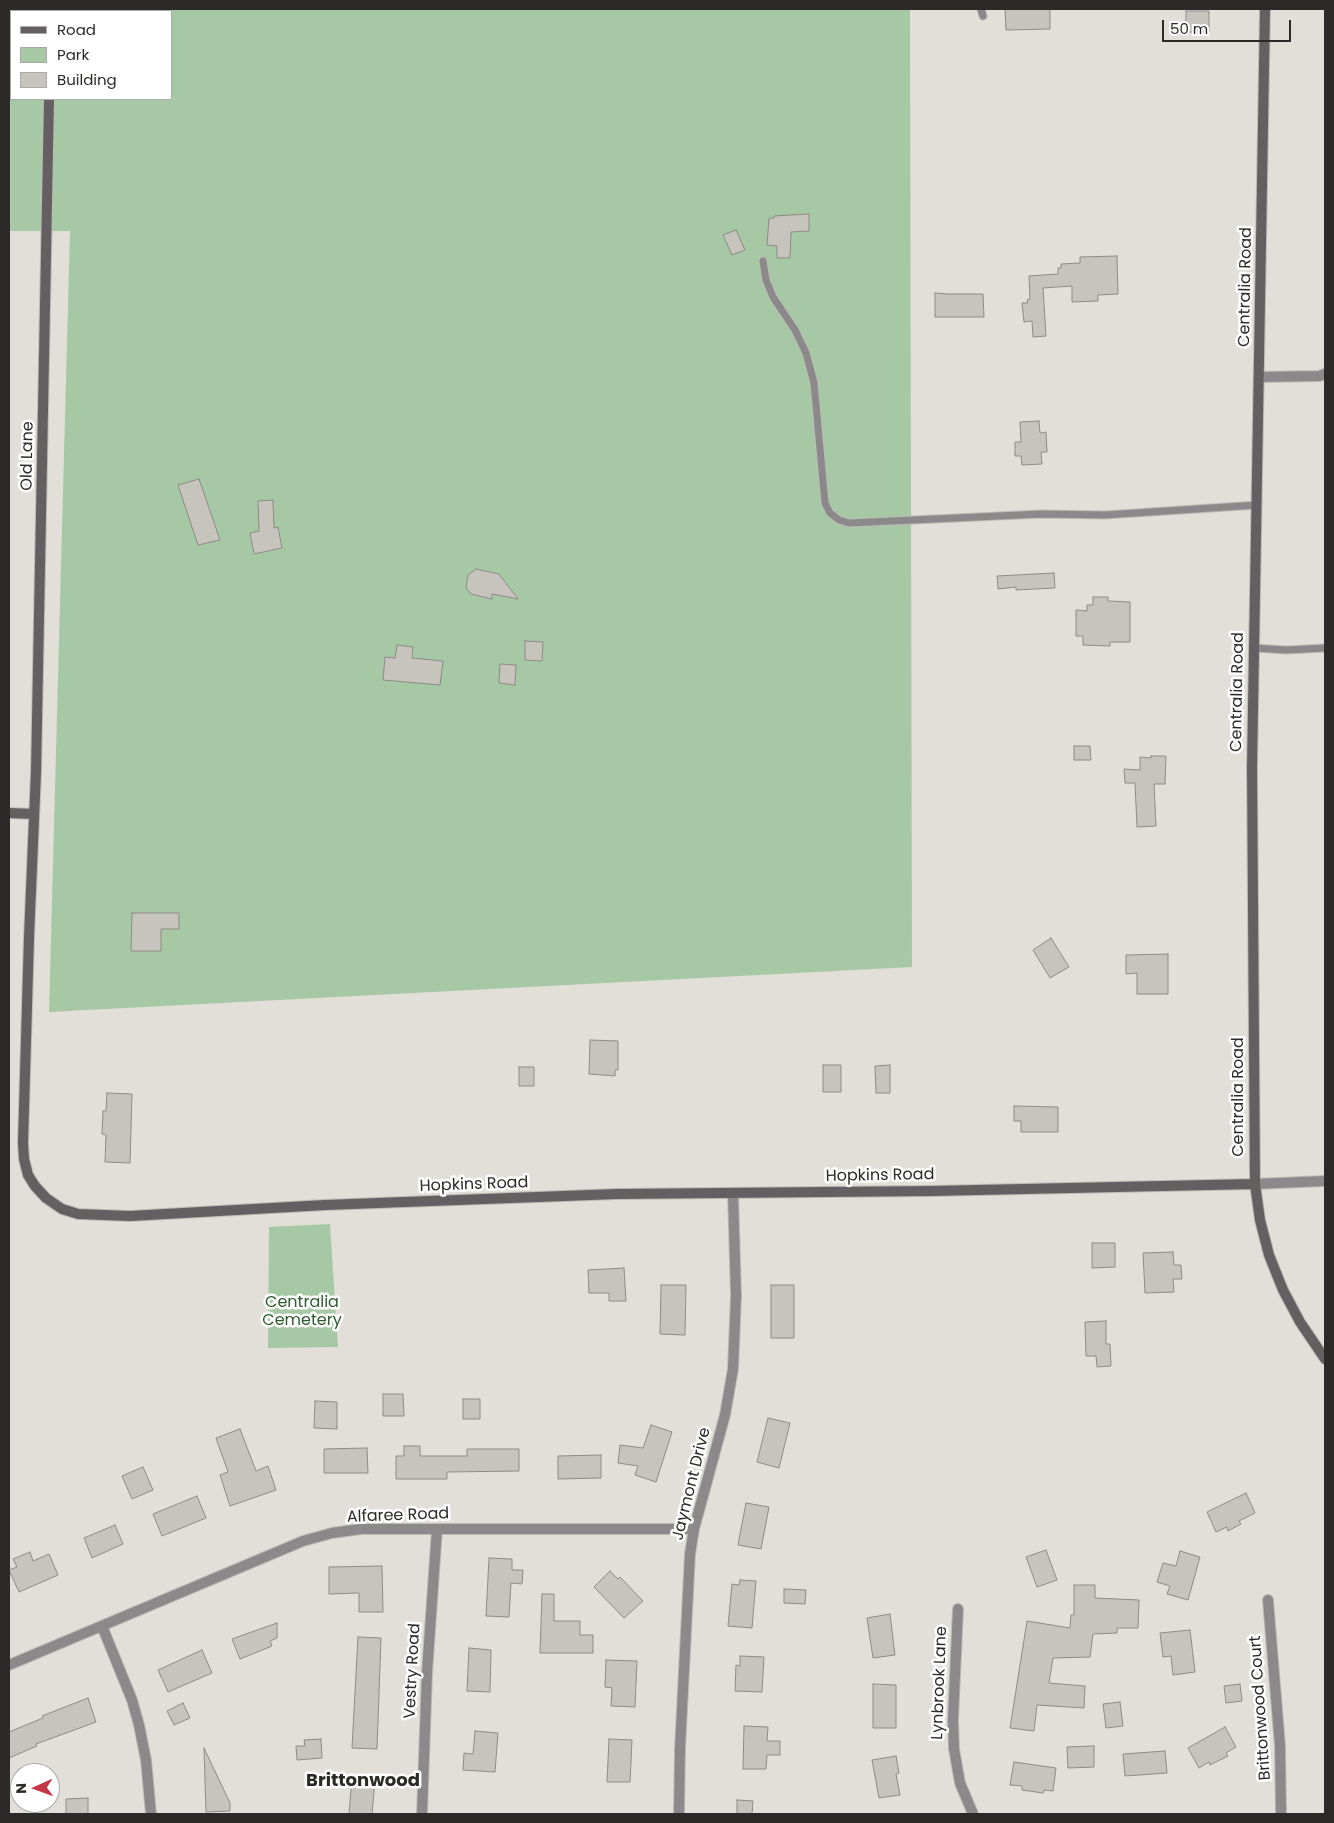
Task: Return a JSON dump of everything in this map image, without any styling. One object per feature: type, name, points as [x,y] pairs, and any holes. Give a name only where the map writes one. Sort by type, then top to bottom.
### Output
[{"type":"main road","name":"Centralia Road","points":[[1265,9],[1252,790],[1255,1184],[1260,1220],[1269,1255],[1283,1290],[1300,1322],[1325,1359]]},
{"type":"main road","name":"Old Lane","points":[[34,814],[49,100]]},
{"type":"main road","points":[[9,813],[34,814]]},
{"type":"main road","name":"Hopkins Road","points":[[34,814],[24,1159],[28,1175],[46,1198],[62,1209],[78,1214],[130,1216],[335,1205],[617,1194],[931,1191],[1255,1184]]},
{"type":"street","points":[[1259,377],[1320,376],[1325,374]]},
{"type":"street","name":"Hopkins Road","points":[[1255,1184],[1325,1180]]},
{"type":"street","name":"Jaymont Drive","points":[[679,1814],[680,1738],[690,1554],[694,1529],[725,1415],[733,1369],[736,1305],[733,1193]]},
{"type":"street","name":"Alfaree Road","points":[[9,1665],[294,1545],[322,1536],[361,1529],[694,1529]]},
{"type":"street","name":"Vestry Road","points":[[422,1814],[427,1673],[437,1529]]},
{"type":"street","name":"Brittonwood Court","points":[[1268,1600],[1280,1746],[1281,1814]]},
{"type":"street","name":"Lynbrook Lane","points":[[958,1609],[952,1720],[954,1749],[960,1783],[972,1814]]},
{"type":"street","points":[[102,1626],[132,1700],[139,1725],[146,1760],[151,1814]]},
{"type":"lane","points":[[763,261],[766,280],[773,298],[795,330],[806,353],[814,382],[825,503],[830,513],[839,520],[849,523],[1041,514],[1105,515],[1257,505]]},
{"type":"lane","points":[[1254,648],[1288,650],[1325,648]]},
{"type":"green space","points":[[9,9],[910,9],[912,967],[49,1012],[70,231],[9,231]]},
{"type":"green space","name":"Centralia Cemetery","points":[[330,1224],[338,1347],[268,1348],[269,1227]]},
{"type":"building","points":[[1005,9],[1050,9],[1050,29],[1006,30]]},
{"type":"building","points":[[1186,11],[1209,11],[1209,32],[1186,32]]},
{"type":"building","points":[[809,214],[809,231],[791,232],[790,258],[777,258],[777,246],[767,245],[769,218]]},
{"type":"building","points":[[736,230],[745,250],[732,255],[723,235]]},
{"type":"building","points":[[1117,256],[1118,294],[1098,295],[1098,301],[1072,302],[1072,286],[1043,288],[1046,336],[1033,337],[1032,321],[1024,322],[1022,303],[1028,303],[1027,300],[1030,299],[1029,276],[1058,274],[1058,268],[1061,268],[1061,264],[1080,263],[1080,257]]},
{"type":"building","points":[[935,293],[983,294],[984,317],[935,317]]},
{"type":"building","points":[[1039,421],[1040,433],[1046,432],[1047,452],[1041,452],[1042,464],[1022,465],[1021,456],[1015,456],[1015,442],[1021,442],[1020,422]]},
{"type":"building","points":[[199,479],[220,540],[198,545],[178,485]]},
{"type":"building","points":[[273,500],[274,528],[278,527],[282,548],[254,554],[250,533],[259,531],[258,501]]},
{"type":"building","points":[[476,569],[499,574],[518,599],[492,594],[492,599],[471,594],[466,588],[468,575]]},
{"type":"building","points":[[1054,573],[1055,588],[1016,590],[1016,587],[998,589],[997,576]]},
{"type":"building","points":[[1093,597],[1108,597],[1108,601],[1130,602],[1130,642],[1110,642],[1110,646],[1083,645],[1083,636],[1076,636],[1076,610],[1087,611],[1087,605],[1093,605]]},
{"type":"building","points":[[525,641],[543,642],[542,661],[525,660]]},
{"type":"building","points":[[397,645],[413,647],[412,658],[443,661],[440,685],[383,680],[385,657],[395,658]]},
{"type":"building","points":[[500,664],[516,665],[515,685],[499,683]]},
{"type":"building","points":[[1074,746],[1090,746],[1091,760],[1074,760]]},
{"type":"building","points":[[1151,756],[1166,756],[1165,784],[1154,784],[1156,826],[1137,827],[1135,783],[1125,783],[1124,769],[1140,770],[1140,757],[1151,758]]},
{"type":"building","points":[[132,913],[179,913],[179,929],[161,929],[161,951],[131,951]]},
{"type":"building","points":[[1051,938],[1069,967],[1050,978],[1033,950]]},
{"type":"building","points":[[1168,954],[1168,994],[1137,994],[1137,973],[1126,974],[1126,955]]},
{"type":"building","points":[[590,1040],[618,1041],[618,1070],[615,1070],[615,1076],[589,1074]]},
{"type":"building","points":[[823,1065],[841,1065],[841,1092],[823,1092]]},
{"type":"building","points":[[890,1065],[890,1093],[876,1093],[875,1066]]},
{"type":"building","points":[[519,1067],[534,1067],[534,1086],[519,1086]]},
{"type":"building","points":[[107,1093],[132,1094],[130,1163],[105,1162],[106,1135],[102,1134],[103,1111],[106,1111]]},
{"type":"building","points":[[1014,1106],[1058,1107],[1058,1132],[1021,1132],[1021,1121],[1014,1121]]},
{"type":"building","points":[[1092,1243],[1115,1243],[1115,1267],[1092,1268]]},
{"type":"building","points":[[1173,1252],[1174,1265],[1181,1265],[1182,1279],[1173,1279],[1174,1292],[1145,1293],[1143,1253]]},
{"type":"building","points":[[624,1268],[626,1301],[609,1301],[609,1293],[589,1293],[588,1270]]},
{"type":"building","points":[[661,1285],[686,1285],[685,1335],[660,1334]]},
{"type":"building","points":[[771,1285],[794,1285],[794,1338],[771,1338]]},
{"type":"building","points":[[1106,1321],[1106,1344],[1110,1344],[1111,1366],[1097,1367],[1096,1356],[1086,1356],[1085,1322]]},
{"type":"building","points":[[383,1394],[403,1394],[404,1416],[383,1416]]},
{"type":"building","points":[[463,1399],[480,1399],[480,1419],[463,1419]]},
{"type":"building","points":[[315,1401],[337,1402],[337,1429],[314,1428]]},
{"type":"building","points":[[768,1418],[790,1423],[779,1468],[757,1462]]},
{"type":"building","points":[[651,1425],[672,1432],[656,1482],[635,1475],[638,1466],[618,1463],[620,1445],[643,1448]]},
{"type":"building","points":[[240,1429],[256,1471],[268,1466],[276,1490],[230,1506],[220,1475],[228,1472],[216,1438]]},
{"type":"building","points":[[404,1446],[420,1446],[420,1456],[467,1456],[467,1449],[519,1449],[519,1471],[447,1472],[447,1479],[396,1479],[396,1456],[404,1456]]},
{"type":"building","points":[[367,1448],[368,1473],[324,1473],[324,1449]]},
{"type":"building","points":[[601,1455],[601,1478],[558,1479],[558,1456]]},
{"type":"building","points":[[143,1467],[153,1490],[132,1499],[122,1476]]},
{"type":"building","points":[[1246,1493],[1255,1513],[1239,1521],[1241,1524],[1228,1531],[1227,1527],[1216,1532],[1207,1512]]},
{"type":"building","points":[[197,1496],[206,1518],[162,1536],[153,1514]]},
{"type":"building","points":[[746,1503],[769,1507],[761,1549],[738,1545]]},
{"type":"building","points":[[115,1525],[123,1544],[92,1558],[84,1538]]},
{"type":"building","points":[[1046,1550],[1057,1580],[1037,1587],[1026,1557]]},
{"type":"building","points":[[1180,1551],[1200,1557],[1188,1600],[1167,1594],[1170,1586],[1157,1582],[1163,1563],[1176,1566]]},
{"type":"building","points":[[30,1552],[33,1561],[49,1554],[58,1575],[19,1592],[9,1570],[17,1567],[13,1559]]},
{"type":"building","points":[[489,1558],[512,1559],[512,1570],[523,1570],[522,1584],[511,1583],[509,1617],[486,1616]]},
{"type":"building","points":[[382,1566],[383,1612],[359,1612],[359,1593],[329,1594],[329,1567]]},
{"type":"building","points":[[610,1571],[618,1579],[620,1577],[643,1601],[624,1618],[594,1587]]},
{"type":"building","points":[[740,1580],[756,1581],[752,1628],[728,1626],[732,1584],[739,1585]]},
{"type":"building","points":[[1074,1585],[1095,1585],[1095,1598],[1139,1600],[1138,1628],[1117,1628],[1117,1633],[1093,1634],[1090,1657],[1053,1658],[1049,1683],[1085,1686],[1084,1708],[1037,1705],[1034,1731],[1010,1728],[1027,1621],[1070,1628],[1071,1615],[1074,1615]]},
{"type":"building","points":[[784,1589],[806,1590],[805,1604],[784,1603]]},
{"type":"building","points":[[542,1594],[554,1594],[554,1621],[580,1621],[580,1635],[593,1635],[593,1653],[540,1653]]},
{"type":"building","points":[[890,1614],[895,1655],[873,1658],[867,1618]]},
{"type":"building","points":[[277,1623],[277,1638],[270,1641],[272,1646],[240,1659],[232,1639]]},
{"type":"building","points":[[1190,1630],[1195,1672],[1173,1675],[1171,1656],[1163,1657],[1160,1633]]},
{"type":"building","points":[[358,1637],[381,1638],[377,1749],[352,1748]]},
{"type":"building","points":[[469,1648],[491,1650],[490,1692],[467,1691]]},
{"type":"building","points":[[202,1650],[212,1673],[168,1692],[158,1670]]},
{"type":"building","points":[[740,1656],[764,1657],[762,1692],[735,1691],[736,1665],[740,1666]]},
{"type":"building","points":[[606,1660],[637,1661],[635,1707],[611,1706],[612,1688],[605,1687]]},
{"type":"building","points":[[873,1684],[896,1685],[896,1728],[873,1728]]},
{"type":"building","points":[[1240,1684],[1242,1701],[1226,1703],[1224,1686]]},
{"type":"building","points":[[88,1698],[96,1722],[36,1744],[37,1746],[9,1758],[9,1732],[43,1718],[42,1716]]},
{"type":"building","points":[[1120,1702],[1123,1726],[1106,1728],[1103,1704]]},
{"type":"building","points":[[183,1703],[190,1718],[174,1725],[167,1711]]},
{"type":"building","points":[[744,1726],[768,1727],[767,1741],[780,1741],[780,1755],[767,1755],[766,1769],[743,1769]]},
{"type":"building","points":[[1225,1727],[1236,1747],[1226,1753],[1228,1756],[1210,1765],[1209,1762],[1199,1768],[1188,1748]]},
{"type":"building","points":[[475,1731],[498,1733],[495,1772],[463,1770],[464,1753],[473,1754]]},
{"type":"building","points":[[321,1739],[322,1758],[297,1760],[296,1746],[305,1746],[304,1740]]},
{"type":"building","points":[[609,1739],[632,1740],[630,1782],[607,1782]]},
{"type":"building","points":[[1094,1746],[1094,1767],[1068,1768],[1067,1747]]},
{"type":"building","points":[[204,1748],[230,1803],[230,1811],[206,1812]]},
{"type":"building","points":[[1165,1751],[1167,1773],[1125,1776],[1123,1754]]},
{"type":"building","points":[[896,1756],[899,1773],[896,1774],[900,1795],[879,1798],[872,1760]]},
{"type":"building","points":[[1014,1762],[1056,1768],[1053,1791],[1044,1790],[1043,1793],[1022,1790],[1022,1786],[1010,1785]]},
{"type":"building","points":[[352,1778],[375,1780],[372,1814],[349,1814]]},
{"type":"building","points":[[88,1798],[88,1814],[66,1814],[66,1799]]},
{"type":"building","points":[[737,1800],[753,1801],[752,1814],[737,1814]]},
{"type":"district","name":"Brittonwood","points":[[363,1781]]}]
